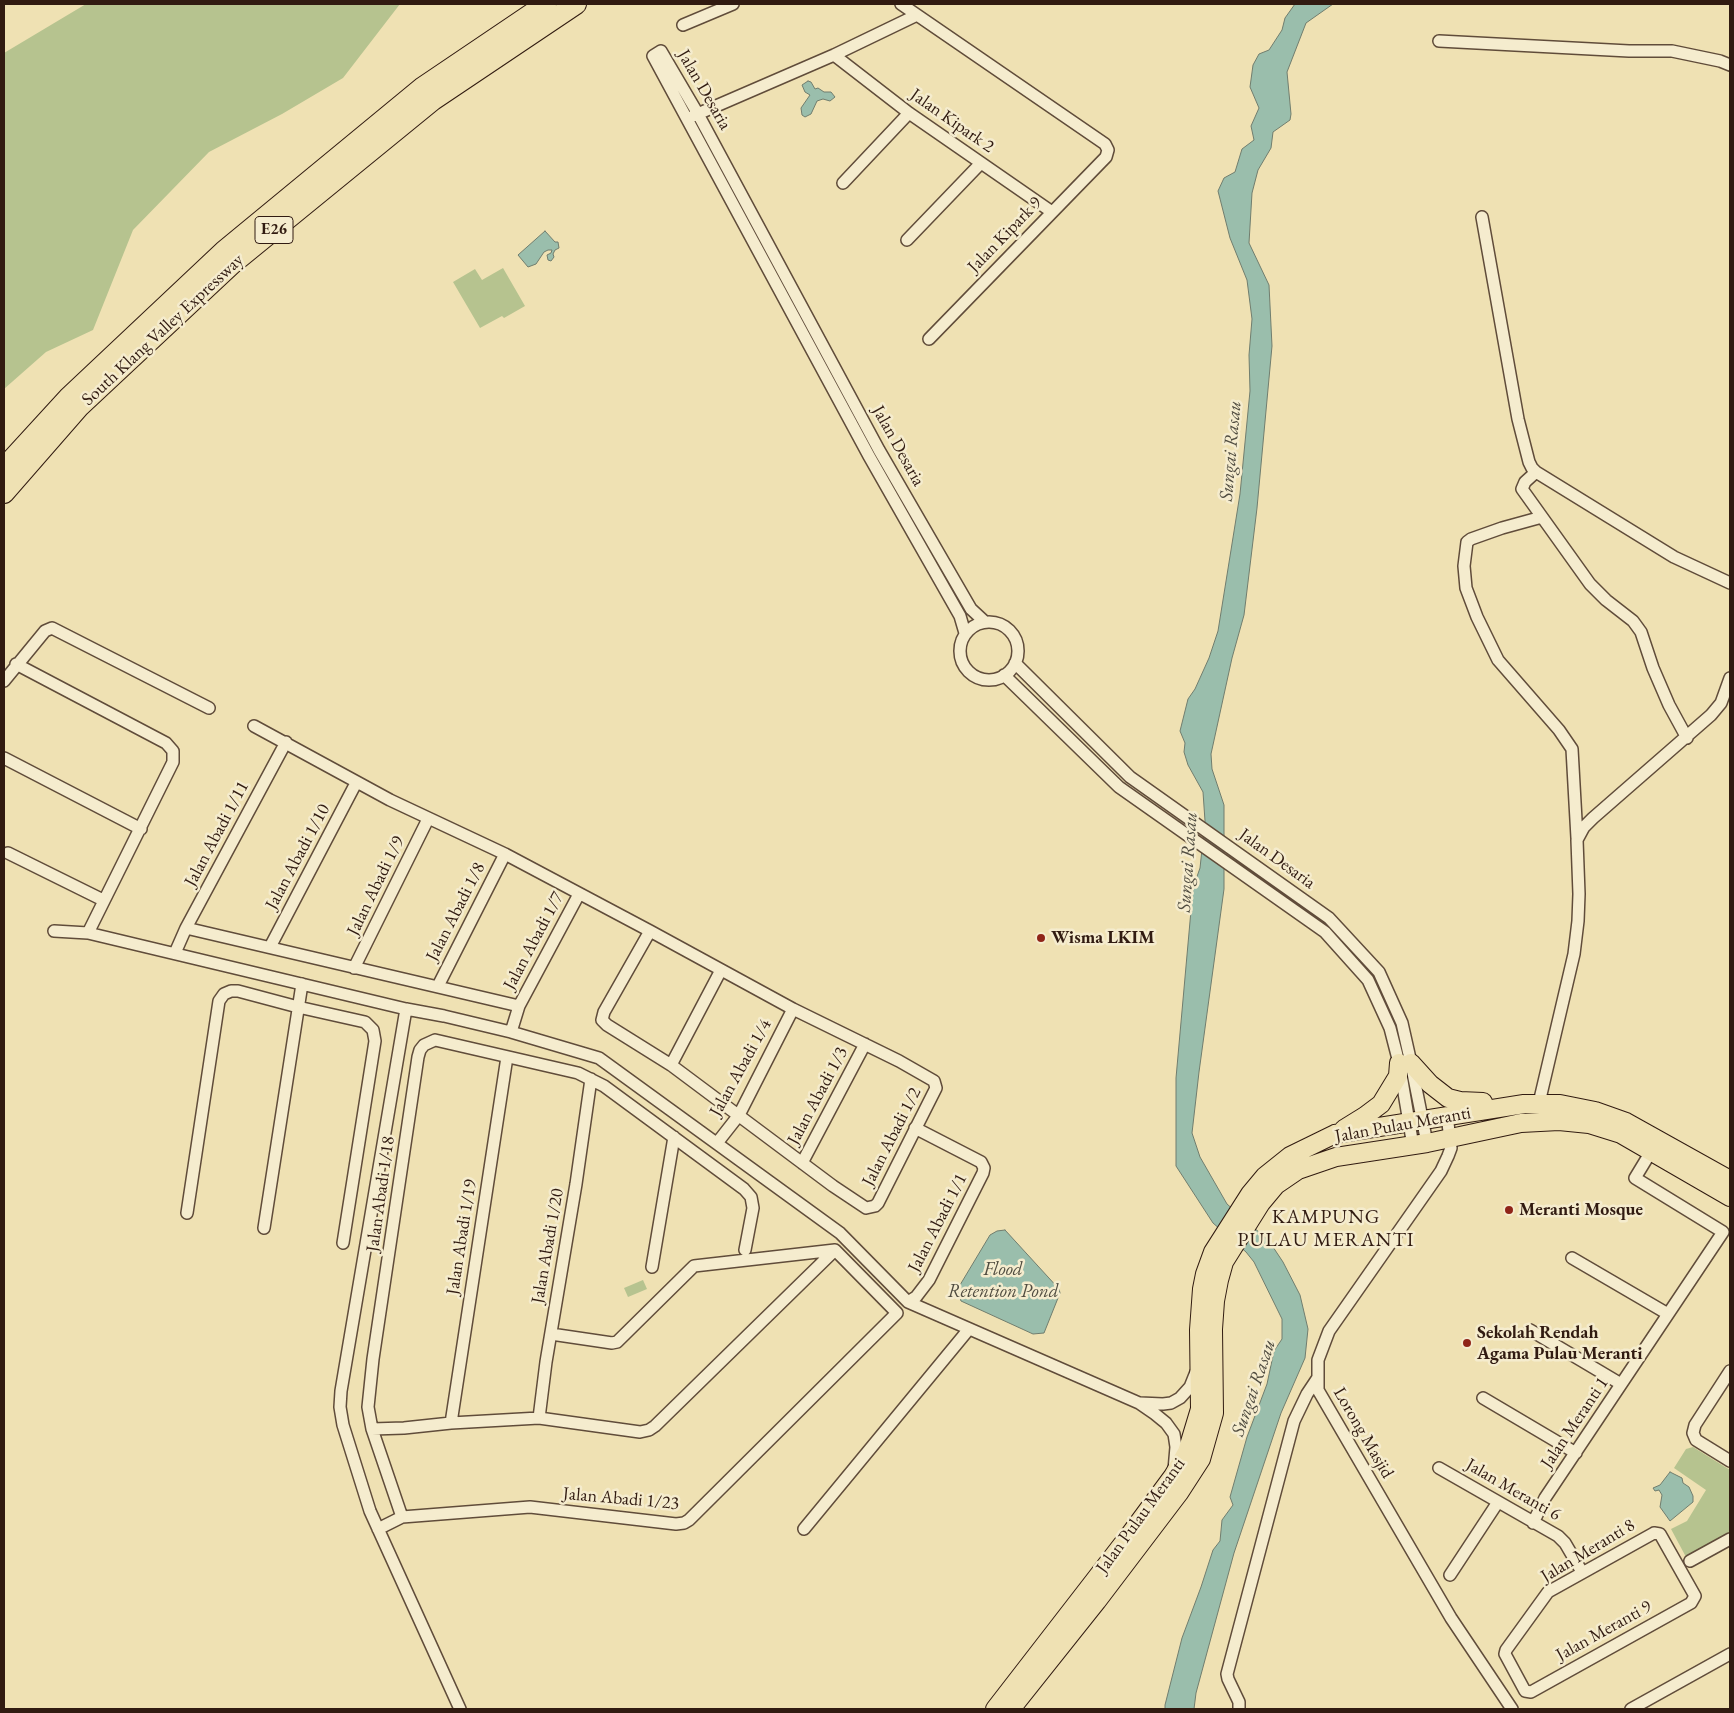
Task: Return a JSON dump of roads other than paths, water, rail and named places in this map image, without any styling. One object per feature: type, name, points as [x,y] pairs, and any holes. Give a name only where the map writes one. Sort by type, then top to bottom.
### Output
[{"type":"highway","name":"South Klang Valley Expressway","points":[[4,468],[69,397],[224,251],[423,87],[546,4]]},
{"type":"highway","name":"South Klang Valley Expressway","points":[[4,493],[79,407],[232,264],[433,100],[576,4]]},
{"type":"main road","points":[[1335,1134],[1381,1104],[1405,1063],[1448,1098],[1460,1101],[1531,1104]]},
{"type":"main road","name":"Jalan Pulau Meranti","points":[[995,1709],[1173,1476],[1187,1452],[1200,1409],[1199,1330],[1205,1274],[1219,1257],[1256,1198],[1265,1176],[1290,1156],[1335,1134],[1447,1115],[1531,1104],[1560,1104],[1595,1111],[1626,1122],[1730,1180]]},
{"type":"main road","name":"Jalan Pulau Meranti","points":[[1256,1198],[1298,1170],[1336,1157],[1451,1139],[1521,1123],[1559,1121],[1589,1124],[1621,1134],[1652,1150],[1730,1197]]},
{"type":"main road","name":"Jalan Pulau Meranti","points":[[1011,1709],[1097,1601],[1179,1493],[1201,1459],[1214,1413],[1213,1329],[1219,1257]]},
{"type":"street","points":[[683,25],[733,4]]},
{"type":"street","points":[[687,119],[834,55],[917,15],[901,4]]},
{"type":"street","name":"Jalan Kipark 9","points":[[917,15],[1105,144],[1108,150],[1106,157],[930,339]]},
{"type":"street","points":[[1439,40],[1619,51],[1672,51],[1720,61],[1730,65]]},
{"type":"street","name":"Jalan Desaria","points":[[966,633],[960,616],[869,456],[653,56],[661,51],[698,114],[879,450],[971,609],[985,622],[1001,624],[1014,636],[1017,645],[1015,664],[1130,777],[1330,918],[1379,972],[1402,1023],[1405,1063],[1420,1144]]},
{"type":"street","name":"Jalan Kipark 2","points":[[834,55],[909,113],[1052,212]]},
{"type":"street","points":[[843,183],[909,113]]},
{"type":"street","points":[[907,240],[981,163]]},
{"type":"street","points":[[1482,217],[1518,419],[1528,462],[1536,472],[1674,557],[1730,583]]},
{"type":"street","points":[[1536,472],[1525,482],[1522,489],[1590,584],[1606,600],[1633,621],[1641,632],[1669,705],[1687,738]]},
{"type":"street","points":[[1531,1104],[1574,954],[1578,921],[1579,894],[1572,749],[1559,730],[1498,660],[1477,617],[1466,588],[1464,566],[1467,542],[1471,539],[1502,528],[1542,518]]},
{"type":"street","points":[[985,622],[971,628],[966,633],[960,649],[960,658],[969,672],[975,676],[990,680],[1004,675],[1015,664]]},
{"type":"street","points":[[4,681],[16,664],[45,631],[52,628],[209,708]]},
{"type":"street","points":[[16,664],[166,743],[174,757],[141,829],[103,900],[88,933]]},
{"type":"street","name":"Jalan Desaria","points":[[1004,675],[1119,787],[1324,932],[1368,980],[1405,1063]]},
{"type":"street","points":[[1577,840],[1584,827],[1593,818],[1701,726],[1722,703],[1730,678]]},
{"type":"street","points":[[254,726],[286,742],[356,783],[428,819],[505,854],[793,1009],[864,1044]]},
{"type":"street","name":"Jalan Abadi 1/11","points":[[175,954],[179,941],[286,742]]},
{"type":"street","points":[[4,758],[141,829]]},
{"type":"street","name":"Jalan Abadi 1/10","points":[[270,947],[356,783]]},
{"type":"street","name":"Jalan Abadi 1/9","points":[[354,968],[428,819]]},
{"type":"street","points":[[8,853],[103,900]]},
{"type":"street","name":"Jalan Abadi 1/8","points":[[438,986],[505,854]]},
{"type":"street","name":"Jalan Abadi 1/7","points":[[511,1032],[519,1006],[579,894]]},
{"type":"street","points":[[186,928],[519,1006]]},
{"type":"street","points":[[54,931],[88,933],[406,1009],[511,1032],[599,1058],[840,1233],[908,1302],[1139,1403],[1166,1423],[1174,1434],[1176,1447],[1173,1476]]},
{"type":"street","points":[[650,931],[604,1012],[602,1020],[671,1065],[802,1163]]},
{"type":"street","points":[[671,1065],[721,970]]},
{"type":"street","points":[[264,1228],[302,984]]},
{"type":"street","points":[[187,1213],[219,1000],[224,994],[231,991],[238,992],[365,1022],[373,1030],[375,1041],[343,1243]]},
{"type":"street","points":[[406,1009],[340,1407],[343,1425],[370,1511],[460,1709]]},
{"type":"street","name":"Jalan Abadi 1/4","points":[[717,1143],[739,1116],[793,1009]]},
{"type":"street","name":"Jalan Abadi 1/18","points":[[402,1517],[372,1429],[368,1407],[373,1359],[420,1050],[429,1041],[435,1040],[578,1073],[604,1086],[744,1188],[751,1197],[753,1208],[745,1250]]},
{"type":"street","name":"Jalan Abadi 1/2","points":[[802,1163],[866,1208],[875,1206],[878,1203],[914,1128],[936,1088],[934,1081],[864,1044]]},
{"type":"street","name":"Jalan Abadi 1/3","points":[[802,1163],[864,1044]]},
{"type":"street","name":"Jalan Abadi 1/19","points":[[450,1423],[507,1056]]},
{"type":"street","name":"Jalan Abadi 1/20","points":[[539,1418],[576,1184],[590,1079]]},
{"type":"street","name":"Lorong Masjid","points":[[1447,1115],[1451,1148],[1440,1171],[1329,1331],[1318,1360],[1318,1390],[1451,1618],[1512,1709]]},
{"type":"street","name":"Jalan Abadi 1/1","points":[[908,1302],[923,1289],[984,1168],[981,1162],[914,1128]]},
{"type":"street","points":[[652,1267],[674,1137]]},
{"type":"street","name":"Jalan Meranti 1","points":[[1533,1523],[1545,1498],[1621,1384],[1668,1314],[1727,1234],[1635,1178],[1652,1150]]},
{"type":"street","points":[[372,1429],[539,1418],[640,1432],[648,1430],[655,1426],[834,1250]]},
{"type":"street","points":[[551,1334],[612,1343],[617,1342],[694,1266],[834,1250]]},
{"type":"street","name":"Jalan Abadi 1/23","points":[[378,1528],[402,1517],[530,1507],[676,1524],[689,1520],[897,1313],[834,1250]]},
{"type":"street","points":[[1572,1258],[1668,1314]]},
{"type":"street","points":[[804,1529],[969,1329]]},
{"type":"street","points":[[1530,1330],[1621,1384]]},
{"type":"street","points":[[1139,1403],[1163,1404],[1180,1398],[1190,1387],[1200,1360]]},
{"type":"street","points":[[1730,1371],[1695,1425],[1692,1433],[1696,1440],[1730,1461]]},
{"type":"street","points":[[1240,1709],[1227,1674],[1294,1421],[1307,1394],[1317,1379]]},
{"type":"street","points":[[1483,1398],[1576,1453]]},
{"type":"street","name":"Jalan Meranti 6","points":[[1439,1468],[1558,1536],[1565,1543],[1582,1572]]},
{"type":"street","points":[[1450,1575],[1498,1502]]},
{"type":"street","name":"Jalan Meranti 8","points":[[1508,1662],[1505,1654],[1506,1650],[1548,1592],[1582,1572],[1654,1533],[1660,1534],[1678,1565]]},
{"type":"street","points":[[1690,1561],[1730,1539]]},
{"type":"street","name":"Jalan Meranti 9","points":[[1508,1662],[1524,1691],[1531,1692],[1691,1603],[1695,1596],[1678,1565]]},
{"type":"street","points":[[1630,1709],[1730,1654]]},
{"type":"water","points":[[1295,4],[1333,4],[1306,23],[1287,72],[1290,120],[1273,132],[1271,148],[1258,170],[1252,193],[1249,243],[1269,285],[1272,346],[1257,508],[1244,615],[1232,658],[1211,754],[1212,769],[1224,805],[1224,889],[1192,1133],[1200,1157],[1227,1204],[1269,1241],[1283,1262],[1300,1295],[1308,1329],[1305,1358],[1281,1413],[1234,1553],[1196,1693],[1194,1709],[1165,1709],[1182,1638],[1213,1550],[1220,1541],[1222,1520],[1233,1505],[1230,1497],[1247,1437],[1267,1384],[1274,1351],[1282,1339],[1282,1319],[1254,1262],[1246,1252],[1213,1223],[1176,1166],[1176,1078],[1193,888],[1200,868],[1205,821],[1203,792],[1188,765],[1184,752],[1185,743],[1180,731],[1188,699],[1195,689],[1209,658],[1218,631],[1240,494],[1250,391],[1249,355],[1252,319],[1247,280],[1230,238],[1218,191],[1224,178],[1235,172],[1242,149],[1254,140],[1251,126],[1259,108],[1250,87],[1253,65],[1259,54],[1269,50],[1282,30],[1285,18]]},
{"type":"water","points":[[808,81],[811,82],[815,89],[818,88],[824,92],[831,92],[835,97],[830,101],[823,99],[817,101],[811,114],[805,117],[802,115],[801,108],[810,95],[805,92],[802,85]]},
{"type":"water","points":[[545,231],[555,242],[558,242],[559,248],[555,250],[551,261],[548,260],[547,255],[552,250],[548,250],[544,252],[536,264],[528,267],[518,255]]},
{"type":"water","name":"Flood Retention Pond","points":[[1005,1230],[1059,1289],[1060,1293],[1044,1333],[1033,1334],[961,1301],[957,1290],[990,1235],[997,1231]]},
{"type":"water","points":[[1670,1472],[1682,1478],[1683,1483],[1689,1487],[1693,1496],[1693,1502],[1670,1521],[1660,1507],[1662,1495],[1659,1490],[1655,1491],[1653,1488],[1660,1485]]},
{"type":"place","name":"Wisma LKIM","points":[[1041,938]]},
{"type":"place","name":"Meranti Mosque","points":[[1509,1210]]},
{"type":"place","name":"Sekolah Rendah Agama Pulau Meranti","points":[[1467,1343]]},
{"type":"district","name":"KAMPUNG PULAU MERANTI","points":[[1326,1230]]},
{"type":"water label","name":"Sungai Rasau","points":[[1231,451]]},
{"type":"water label","name":"Sungai Rasau","points":[[1188,862]]},
{"type":"water label","name":"Sungai Rasau","points":[[1254,1388]]}]
